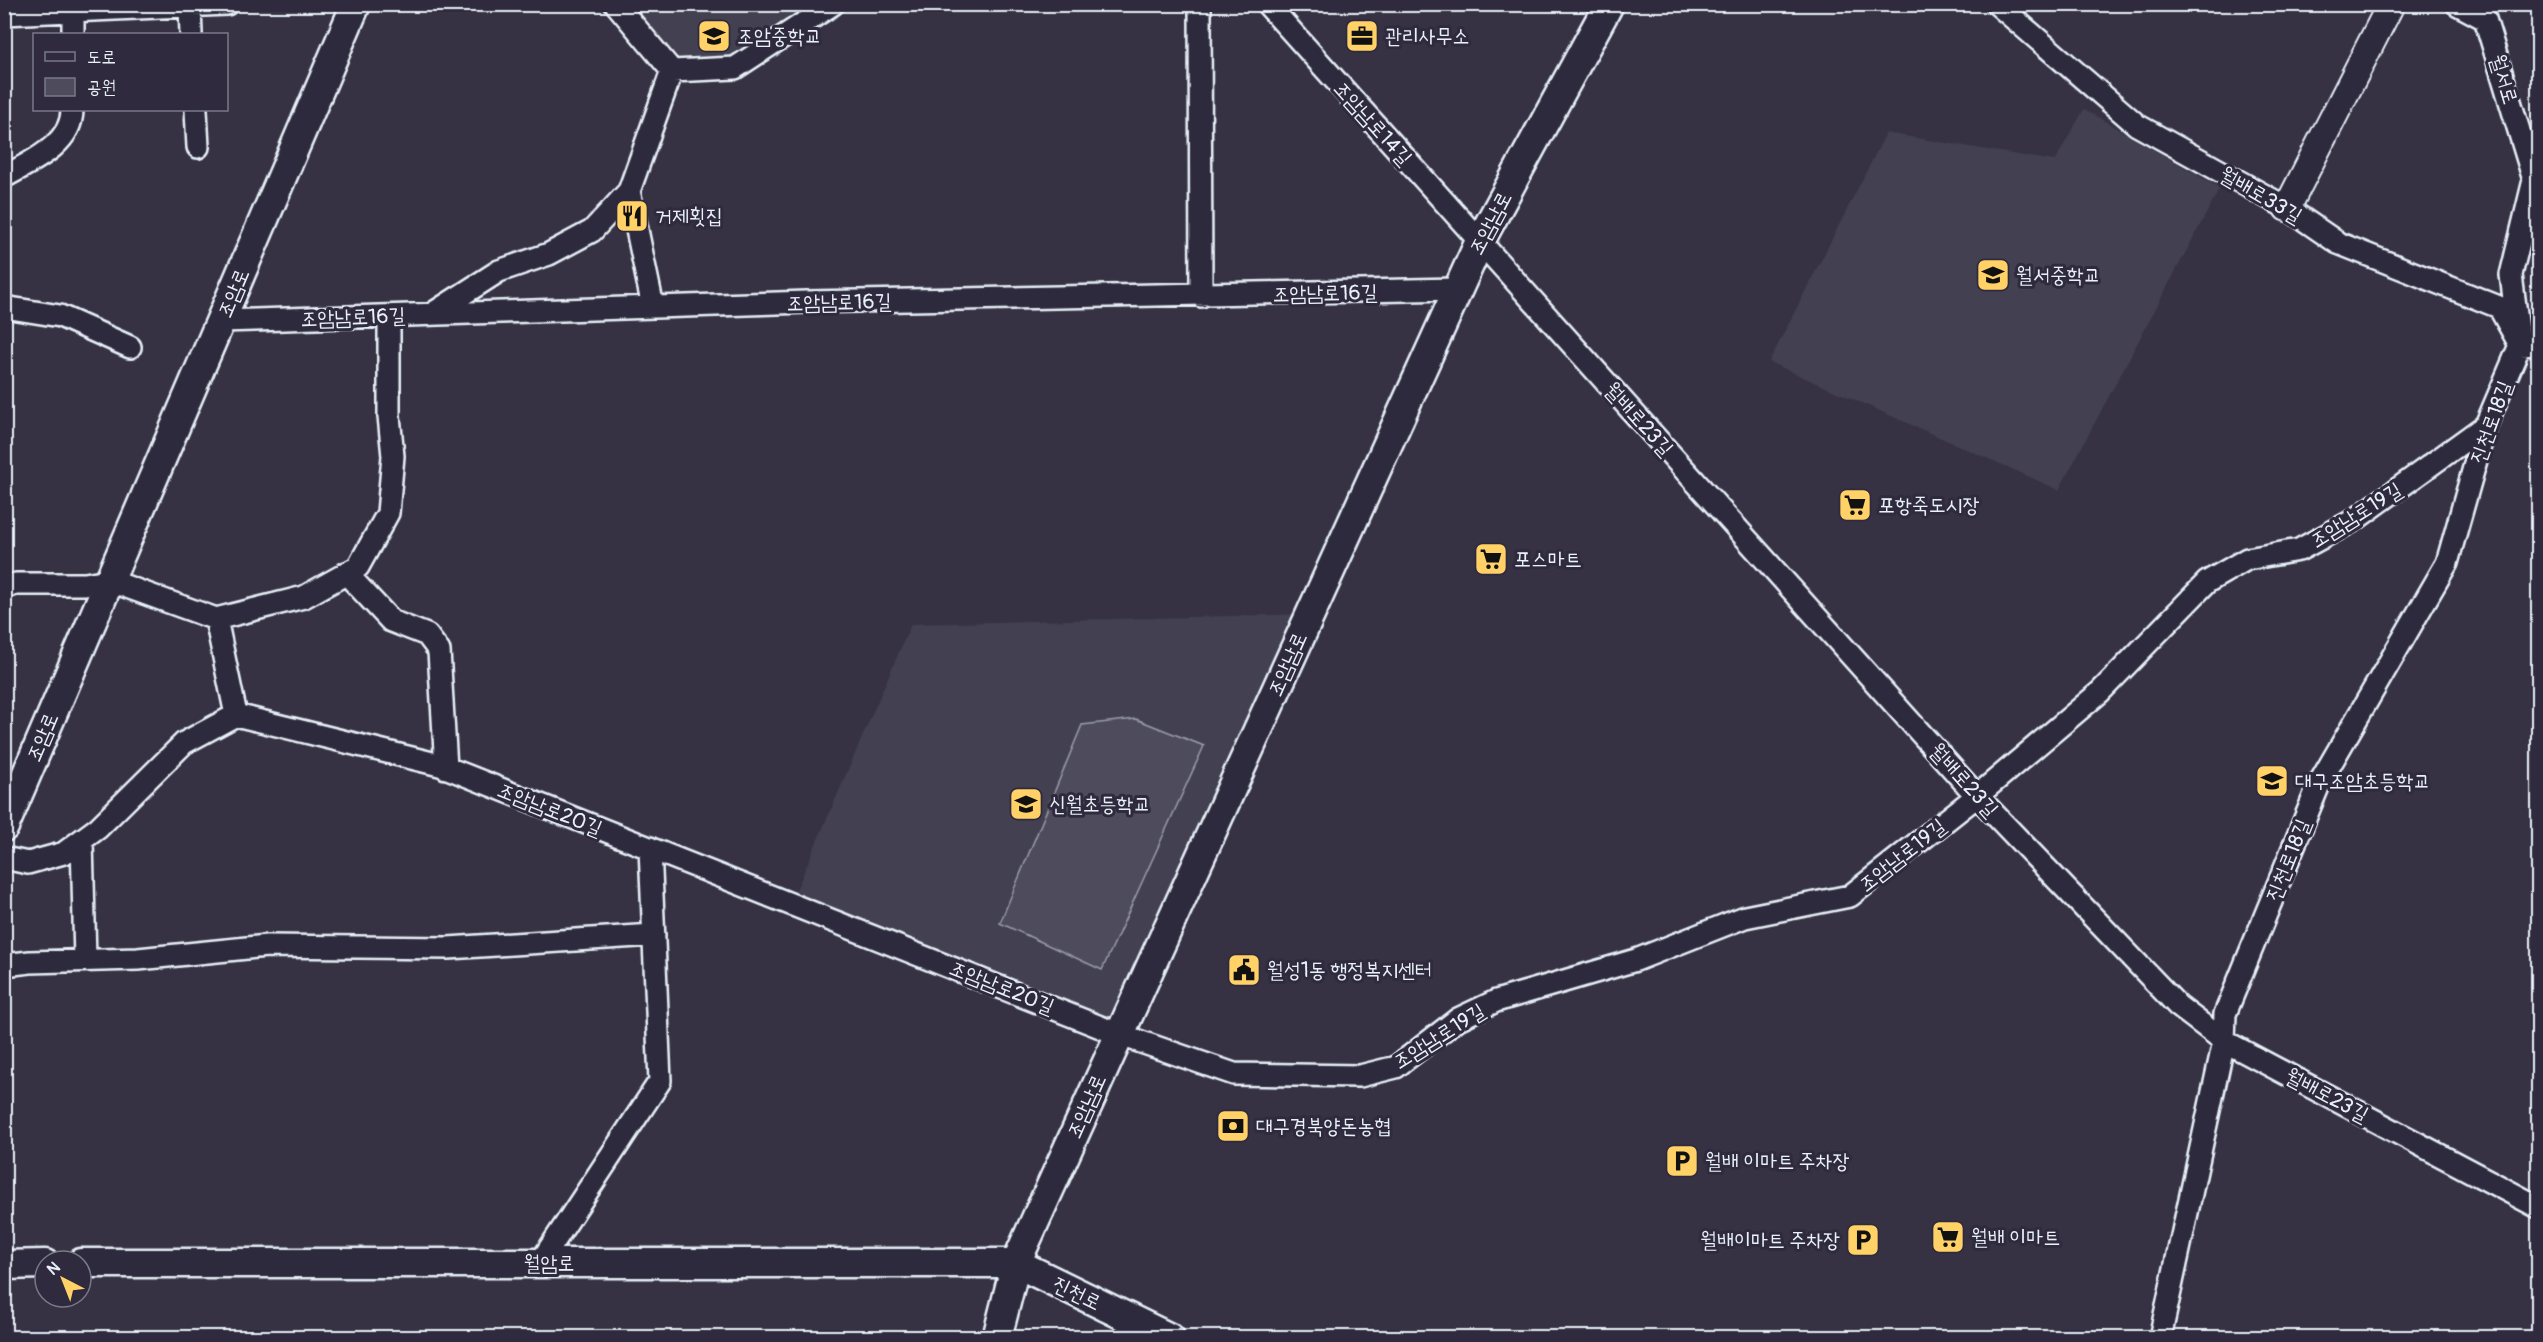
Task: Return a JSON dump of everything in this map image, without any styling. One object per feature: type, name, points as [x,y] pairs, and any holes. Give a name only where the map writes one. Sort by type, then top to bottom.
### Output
[{"type":"main road","name":"조암로","points":[[4,827],[356,4]]},
{"type":"main road","name":"조암남로","points":[[997,1338],[1016,1263],[1457,289],[1480,241],[1609,4]]},
{"type":"main road","name":"월암로","points":[[93,1263],[1016,1263]]},
{"type":"main road","name":"진천로","points":[[1016,1263],[1170,1338]]},
{"type":"main road","points":[[4,1265],[33,1264]]},
{"type":"street","points":[[4,14],[227,4]]},
{"type":"street","points":[[616,4],[672,71]]},
{"type":"street","points":[[672,71],[735,68],[833,4]]},
{"type":"street","points":[[1200,4],[1201,296]]},
{"type":"street","name":"조암남로14길","points":[[1267,4],[1480,241]]},
{"type":"street","name":"월배로33길","points":[[1997,4],[2137,125],[2287,208],[2338,243],[2499,307],[2529,344]]},
{"type":"street","points":[[2287,208],[2391,4]]},
{"type":"street","name":"월서로","points":[[2457,4],[2486,19],[2534,180],[2511,275],[2529,344]]},
{"type":"street","points":[[190,6],[192,33]]},
{"type":"street","points":[[73,11],[73,33]]},
{"type":"street","points":[[432,314],[499,271],[549,254],[592,231],[629,191],[672,71]]},
{"type":"street","points":[[4,177],[47,153],[65,134],[72,111]]},
{"type":"street","points":[[196,111],[198,147]]},
{"type":"street","points":[[629,191],[653,307]]},
{"type":"street","name":"월배로23길","points":[[1480,241],[1977,796],[2178,1006],[2224,1041],[2538,1207]]},
{"type":"street","name":"조암남로16길","points":[[220,321],[807,302],[1201,296],[1457,289]]},
{"type":"street","points":[[4,308],[60,316],[130,347]]},
{"type":"street","points":[[4,587],[16,584],[85,584],[108,580],[216,618],[304,597],[357,567],[388,513],[393,456],[388,416],[389,316]]},
{"type":"street","name":"진천로18길","points":[[2160,1338],[2224,1041],[2225,1014],[2320,782],[2447,563],[2486,425],[2529,344]]},
{"type":"street","name":"조암남로19길","points":[[1118,1034],[1234,1074],[1360,1076],[1396,1067],[1458,1019],[1496,1001],[1636,960],[1745,917],[1850,896],[1977,796],[2100,692],[2207,582],[2247,559],[2299,550],[2356,519],[2486,425]]},
{"type":"street","points":[[346,573],[391,621],[427,635],[439,651],[446,768]]},
{"type":"street","points":[[4,858],[28,863],[64,853],[98,828],[184,744],[236,715],[216,618]]},
{"type":"street","name":"조암남로20길","points":[[236,715],[446,768],[1118,1034]]},
{"type":"street","points":[[82,840],[85,960]]},
{"type":"street","points":[[540,1263],[660,1081],[650,848]]},
{"type":"street","points":[[4,965],[138,959],[267,946],[448,948],[654,935]]},
{"type":"shaded area","name":"조암중학교","points":[[616,5],[833,5],[735,68],[672,71]]},
{"type":"shaded area","name":"월서중학교","points":[[2084,109],[2220,188],[2059,490],[1769,362],[1886,133],[2055,161]]},
{"type":"shaded area","name":"신월초등학교","points":[[1309,614],[1118,1034],[790,904],[911,624]]},
{"type":"green space","points":[[1136,719],[1204,746],[1102,970],[1000,923],[1082,725]]},
{"type":"place","name":"조암중학교","points":[[714,36]]},
{"type":"place","name":"관리사무소","points":[[1362,36]]},
{"type":"place","name":"거제횟집","points":[[632,216]]},
{"type":"place","name":"월서중학교","points":[[1993,275]]},
{"type":"place","name":"포항죽도시장","points":[[1855,505]]},
{"type":"place","name":"포스마트","points":[[1491,559]]},
{"type":"place","name":"대구조암초등학교","points":[[2272,781]]},
{"type":"place","name":"신월초등학교","points":[[1026,804]]},
{"type":"place","name":"월성1동 행정복지센터","points":[[1244,970]]},
{"type":"place","name":"대구경북양돈농협","points":[[1233,1126]]},
{"type":"place","name":"월배 이마트 주차장","points":[[1682,1161]]},
{"type":"place","name":"월배 이마트","points":[[1948,1237]]},
{"type":"place","name":"월배이마트 주차장","points":[[1863,1240]]}]
